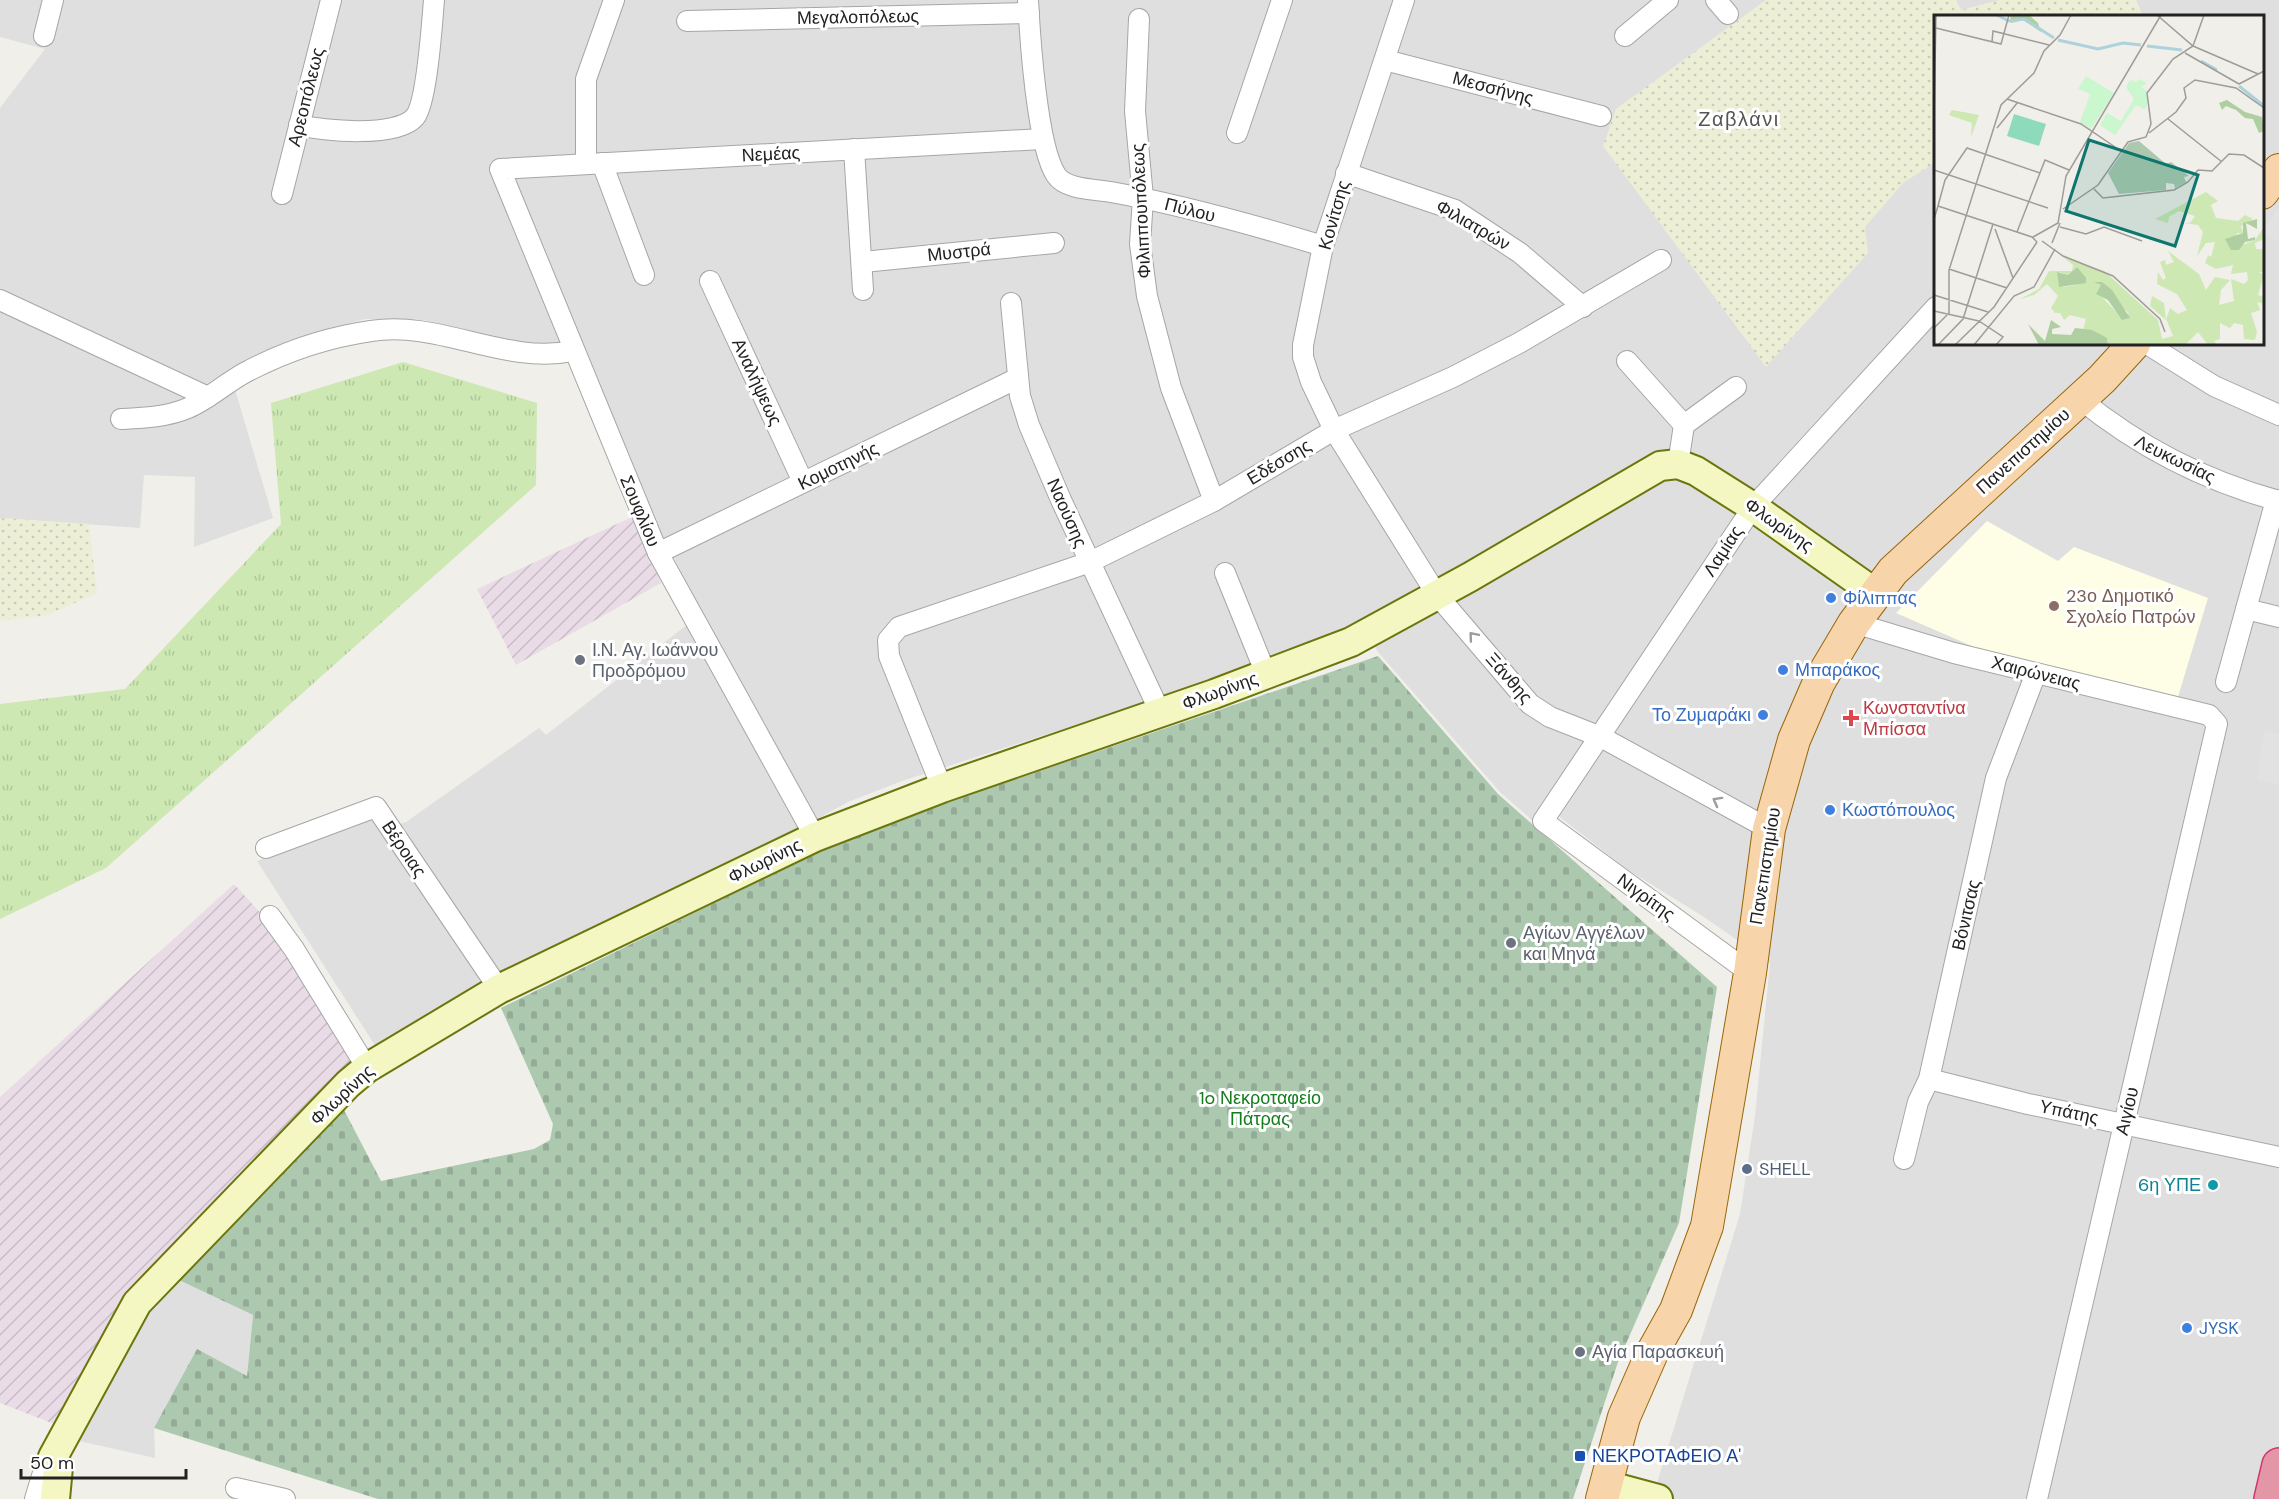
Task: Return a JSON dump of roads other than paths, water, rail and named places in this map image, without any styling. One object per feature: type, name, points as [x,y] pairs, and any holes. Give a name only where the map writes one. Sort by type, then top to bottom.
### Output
[{"type":"highway","points":[[2271,1499],[2279,1465]]},
{"type":"main road","points":[[2264,190],[2279,170]]},
{"type":"main road","name":"Πανεπιστημίου","points":[[1604,1492],[1624,1417],[1652,1353],[1676,1310],[1707,1226],[1750,973],[1768,829],[1794,740],[1819,682],[1875,593],[1904,561],[2080,399],[2133,345]]},
{"type":"street","points":[[44,36],[53,0]]},
{"type":"street","name":"Αρεοπόλεως","points":[[282,194],[331,0]]},
{"type":"street","points":[[299,125],[322,130],[375,130],[399,126],[413,119],[422,99],[435,0]]},
{"type":"street","points":[[614,0],[586,79],[594,164],[644,275]]},
{"type":"street","points":[[1237,133],[1281,0]]},
{"type":"street","name":"Κονίτσης","points":[[1334,430],[1311,382],[1303,357],[1306,324],[1323,246],[1404,0]]},
{"type":"street","points":[[1625,36],[1668,0]]},
{"type":"street","name":"Μεγαλοπόλεως","points":[[687,21],[1029,7]]},
{"type":"street","name":"Πύλου","points":[[1029,7],[1042,139],[1056,175],[1067,184],[1143,198],[1256,226],[1323,246]]},
{"type":"street","name":"Φιλιππουπόλεως","points":[[1138,19],[1135,111],[1143,198],[1140,244],[1151,316],[1183,426],[1214,501]]},
{"type":"street","name":"Μεσσήνης","points":[[1385,60],[1601,116]]},
{"type":"street","name":"Νεμέας","points":[[500,169],[1042,139]]},
{"type":"street","points":[[854,149],[863,290]]},
{"type":"street","name":"Σουφλίου","points":[[500,169],[658,553],[815,837]]},
{"type":"street","name":"Φιλιατρών","points":[[1346,173],[1455,210],[1520,253],[1583,307]]},
{"type":"street","name":"Μυστρά","points":[[863,262],[1054,243]]},
{"type":"street","name":"Εδέσσης","points":[[942,788],[889,656],[888,640],[899,627],[1090,562],[1214,501],[1334,430],[1453,377],[1583,307],[1661,260]]},
{"type":"street","name":"Αναλήψεως","points":[[710,281],[803,482]]},
{"type":"street","points":[[0,300],[207,396]]},
{"type":"street","name":"Ναούσης","points":[[1011,303],[1018,378],[1029,425],[1160,712]]},
{"type":"street","name":"Λαμίας","points":[[1543,821],[1753,507],[1934,308]]},
{"type":"street","points":[[121,418],[187,409],[236,377],[287,353],[340,337],[374,330],[424,331],[530,355],[546,356],[573,351]]},
{"type":"street","points":[[2149,345],[2214,386],[2279,415]]},
{"type":"street","points":[[1627,361],[1684,424]]},
{"type":"street","name":"Κομοτηνής","points":[[658,553],[1018,378]]},
{"type":"street","points":[[1678,464],[1684,424],[1736,387]]},
{"type":"street","name":"Λευκωσίας","points":[[2080,399],[2119,430],[2146,447],[2222,482],[2277,501]]},
{"type":"street","name":"Ξάνθης","points":[[1334,430],[1437,595],[1530,704],[1550,717],[1601,737],[1768,829]]},
{"type":"street","name":"Φλωρίνης","points":[[34,1499],[42,1476],[137,1303],[340,1092],[367,1068],[499,989],[815,837],[942,788],[1351,642],[1437,595],[1651,470],[1678,464],[1696,471],[1753,507],[1875,593]]},
{"type":"street","points":[[2226,682],[2277,501]]},
{"type":"street","points":[[1225,573],[1266,674]]},
{"type":"street","points":[[2246,609],[2279,617]]},
{"type":"street","name":"Χαιρώνειας","points":[[1854,623],[1953,653],[2209,715],[2217,724]]},
{"type":"street","name":"Βόνιτσας","points":[[1905,1160],[1918,1102],[1929,1079],[1996,778],[2036,673]]},
{"type":"street","name":"Αιγίου","points":[[2037,1499],[2217,724]]},
{"type":"street","name":"Βέροιας","points":[[266,848],[376,807],[499,989]]},
{"type":"street","name":"Νιγρίτης","points":[[1543,821],[1750,973]]},
{"type":"street","points":[[270,916],[294,949],[367,1068]]},
{"type":"street","name":"Υπάτης","points":[[1929,1079],[2279,1157]]},
{"type":"street","points":[[53,1457],[58,1467],[55,1499]]},
{"type":"street","points":[[237,1488],[285,1499]]},
{"type":"street","points":[[1604,1492],[1658,1499]]},
{"type":"place","name":"Φίλιππας","points":[[1831,598]]},
{"type":"place","name":"23ο Δημοτικό Σχολείο Πατρών","points":[[2054,606]]},
{"type":"place","name":"Ι.Ν. Αγ. Ιωάννου Προδρόμου","points":[[580,660]]},
{"type":"place","name":"Μπαράκος","points":[[1783,670]]},
{"type":"place","name":"Το Ζυμαράκι","points":[[1763,715]]},
{"type":"place","name":"Κωνσταντίνα Μπίσσα","points":[[1851,718]]},
{"type":"place","name":"Κωστόπουλος","points":[[1830,810]]},
{"type":"place","name":"Αγίων Αγγέλων και Μηνά","points":[[1511,943]]},
{"type":"place","name":"SHELL","points":[[1747,1169]]},
{"type":"place","name":"6η ΥΠΕ","points":[[2213,1185]]},
{"type":"place","name":"JYSK","points":[[2187,1328]]},
{"type":"place","name":"Αγία Παρασκευή","points":[[1580,1352]]},
{"type":"place","name":"ΝΕΚΡΟΤΑΦΕΙΟ Α'","points":[[1580,1456]]},
{"type":"district","name":"Ζαβλάνι","points":[[1739,119]]},
{"type":"park label","name":"1o Νεκροταφείο Πάτρας","points":[[1260,1108]]}]
